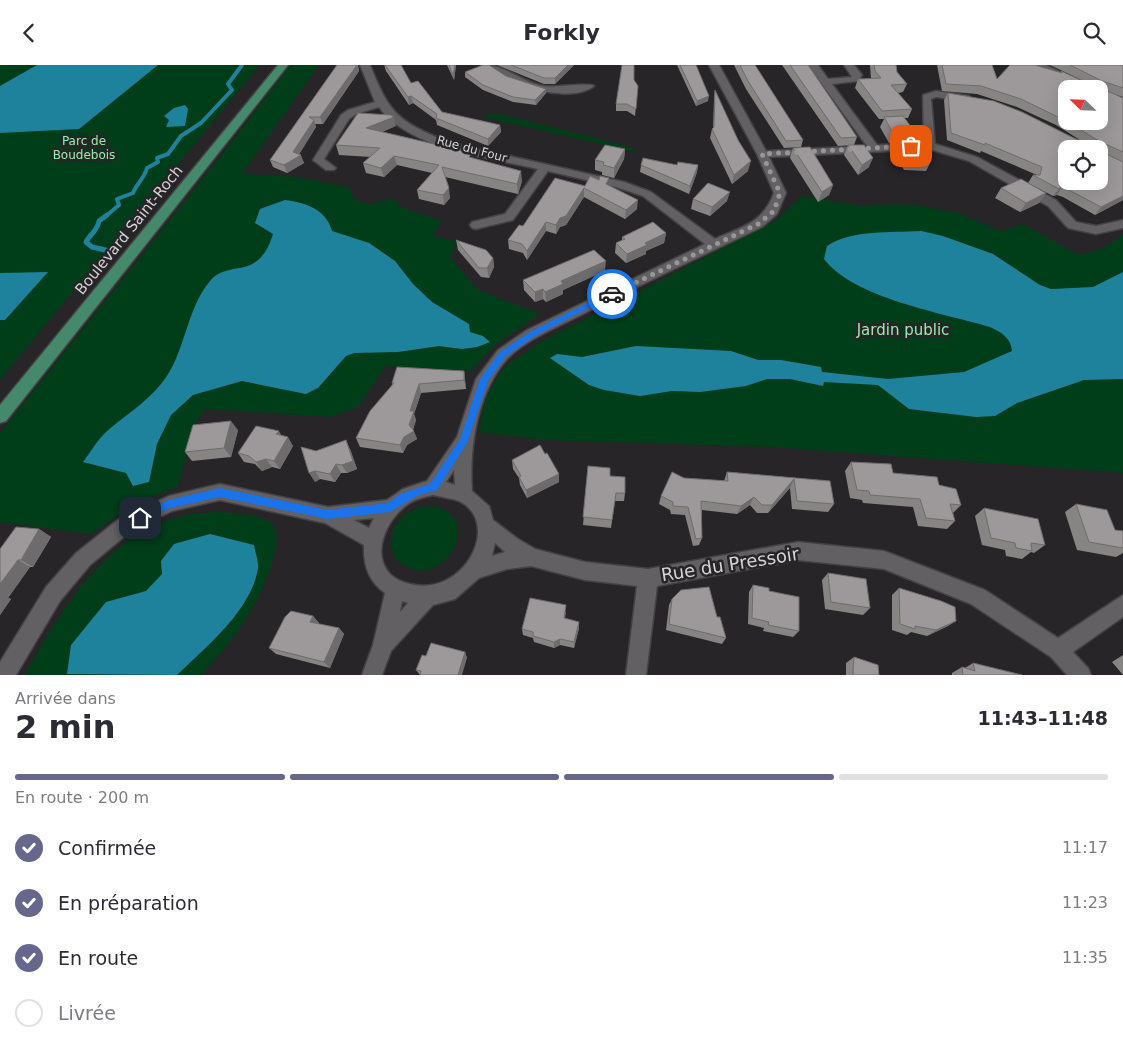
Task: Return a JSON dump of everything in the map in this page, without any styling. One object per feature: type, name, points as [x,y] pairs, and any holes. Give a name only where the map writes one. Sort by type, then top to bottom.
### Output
[{"type":"main road","name":"Boulevard Saint-Roch","points":[[0,416],[283,65]]},
{"type":"street","name":"Rue du Four","points":[[365,65],[381,103],[403,123],[444,144],[544,168],[620,183],[647,193],[713,244]]},
{"type":"street","points":[[490,65],[504,75],[539,89],[568,92],[589,86]]},
{"type":"street","points":[[464,494],[462,463],[464,441],[484,379],[503,354],[532,334],[713,244],[758,224],[774,211],[780,193],[762,154],[714,65]]},
{"type":"street","points":[[813,65],[873,147]]},
{"type":"street","points":[[825,82],[854,79],[857,75],[849,65]]},
{"type":"street","points":[[1038,65],[1071,80]]},
{"type":"street","points":[[930,145],[926,97],[936,94],[977,99]]},
{"type":"street","points":[[330,167],[318,160],[345,117],[352,111],[381,103]]},
{"type":"street","points":[[762,154],[930,145],[973,159],[1052,203],[1072,225],[1096,230],[1123,224]]},
{"type":"street","points":[[476,225],[510,217],[544,168]]},
{"type":"street","points":[[433,487],[464,441]]},
{"type":"street","points":[[433,487],[450,489],[464,494],[475,502],[483,513],[488,526],[485,555],[476,570],[463,583],[446,593],[426,597],[410,596],[395,590],[384,581],[376,568],[372,554],[373,540],[379,523],[390,507],[403,497],[433,487]]},
{"type":"street","points":[[4,675],[52,594],[83,559],[125,525],[169,504],[220,492],[328,515],[373,540]]},
{"type":"street","points":[[328,515],[390,507]]},
{"type":"street","points":[[488,526],[511,545],[530,557]]},
{"type":"street","name":"Rue du Pressoir","points":[[530,557],[585,571],[648,578],[798,551],[884,559],[978,597],[1058,650],[1081,675]]},
{"type":"street","points":[[476,570],[507,560],[530,557]]},
{"type":"street","name":"Rue du Pressoir","points":[[636,675],[648,578]]},
{"type":"street","points":[[372,675],[383,645],[395,590]]},
{"type":"street","points":[[383,645],[426,597]]},
{"type":"street","points":[[1058,650],[1123,605]]},
{"type":"green space","name":"Parc de Boudebois","points":[[0,65],[260,65],[0,380]]},
{"type":"green space","points":[[291,65],[319,65],[242,174],[297,177],[349,187],[355,200],[371,204],[390,199],[396,200],[400,207],[442,221],[433,236],[457,242],[450,257],[478,290],[540,314],[495,345],[471,371],[386,366],[359,406],[331,417],[205,409],[194,426],[178,487],[138,502],[91,534],[0,522],[0,433],[217,161]]},
{"type":"green space","points":[[489,114],[500,114],[634,148],[636,152],[483,117]]},
{"type":"green space","name":"Jardin public","points":[[802,196],[861,206],[895,204],[923,206],[958,213],[1001,231],[1023,224],[1079,255],[1102,249],[1123,235],[1123,473],[773,447],[544,440],[479,432],[485,398],[503,368],[542,341],[775,221]]},
{"type":"green space","points":[[425,506],[446,510],[456,521],[458,535],[453,550],[442,563],[428,570],[411,569],[394,557],[392,548],[393,531],[408,513]]},
{"type":"green space","points":[[222,512],[260,517],[266,520],[274,526],[277,536],[276,544],[264,586],[247,618],[201,675],[25,675],[72,598],[112,554],[136,536],[162,522],[192,514]]},
{"type":"water","points":[[37,65],[158,65],[79,129],[0,133],[0,86]]},
{"type":"water","points":[[185,105],[188,109],[185,126],[166,127],[169,120],[164,116],[174,108]]},
{"type":"water","points":[[285,200],[314,208],[325,217],[332,231],[369,243],[395,261],[413,284],[432,302],[469,324],[470,332],[483,336],[490,342],[477,347],[462,349],[439,346],[398,352],[354,353],[346,356],[318,388],[306,394],[242,381],[193,395],[171,415],[157,444],[149,482],[133,486],[126,473],[83,462],[104,434],[148,398],[161,384],[176,359],[195,306],[210,281],[218,274],[243,267],[260,259],[267,249],[273,234],[255,223],[260,209]]},
{"type":"water","points":[[921,231],[943,236],[993,254],[1040,285],[1051,289],[1093,287],[1123,272],[1123,379],[1084,380],[1017,403],[995,416],[976,417],[909,409],[878,385],[824,382],[823,386],[790,379],[767,379],[746,386],[700,392],[672,391],[640,396],[604,390],[589,385],[550,358],[557,354],[582,357],[636,346],[731,351],[758,360],[781,360],[821,367],[822,372],[888,379],[964,372],[1012,351],[1008,339],[1002,333],[990,327],[924,310],[877,294],[838,273],[824,259],[827,246],[848,237],[872,233]]},
{"type":"water","points":[[48,272],[5,320],[0,320],[0,273]]},
{"type":"water","points":[[210,534],[254,545],[258,566],[254,584],[247,599],[226,627],[213,640],[177,675],[67,674],[71,645],[106,602],[146,591],[162,574],[161,561],[174,544]]},
{"type":"building","points":[[337,65],[357,65],[320,117],[309,117],[314,120],[293,152],[301,155],[284,165],[270,160]]},
{"type":"building","points":[[385,65],[401,65],[411,83],[418,81],[442,112],[500,125],[488,139],[436,118],[437,114],[411,96],[408,97]]},
{"type":"building","points":[[449,65],[455,65],[453,75]]},
{"type":"building","points":[[483,65],[489,65],[506,76],[546,89],[535,100],[513,97],[483,85],[465,72]]},
{"type":"building","points":[[511,65],[568,65],[555,78],[544,78]]},
{"type":"building","points":[[622,65],[634,65],[634,80],[638,86],[636,109],[627,104],[616,104]]},
{"type":"building","points":[[680,65],[696,65],[709,96],[697,101]]},
{"type":"building","points":[[740,65],[755,65],[803,140],[786,141]]},
{"type":"building","points":[[790,65],[808,65],[857,137],[841,138]]},
{"type":"building","points":[[874,65],[896,65],[897,72],[907,84],[891,85],[912,109],[882,111],[858,79],[881,78],[875,71]]},
{"type":"building","points":[[942,65],[992,65],[997,79],[1010,65],[1035,65],[1062,73],[1061,71],[1080,80],[1058,80],[1058,117],[1021,99],[981,86],[946,84]]},
{"type":"building","points":[[1070,65],[1123,65],[1123,88],[1108,83],[1108,80],[1100,80]]},
{"type":"building","points":[[715,90],[738,140],[751,161],[734,175],[712,129],[714,127]]},
{"type":"building","points":[[1108,91],[1123,98],[1123,152],[1108,145],[1108,140],[1097,140],[1081,130],[1108,130]]},
{"type":"building","points":[[948,93],[994,101],[1022,112],[1078,140],[1058,140],[1058,188],[1033,175],[1040,175],[1042,167],[985,143],[985,145],[951,133]]},
{"type":"building","points":[[358,113],[391,115],[394,117],[366,128],[472,153],[469,157],[521,171],[517,184],[442,167],[449,188],[443,195],[417,190],[439,165],[394,156],[381,168],[363,163],[380,148],[336,145]]},
{"type":"building","points":[[903,116],[915,132],[893,133],[884,117]]},
{"type":"building","points":[[921,142],[931,161],[908,160],[899,143]]},
{"type":"building","points":[[605,145],[625,149],[614,168],[603,165],[604,162],[595,160]]},
{"type":"building","points":[[848,145],[864,145],[873,158],[862,165]]},
{"type":"building","points":[[810,147],[833,185],[822,192],[793,148]]},
{"type":"building","points":[[1108,155],[1123,162],[1123,196],[1101,207],[1069,190],[1108,190]]},
{"type":"building","points":[[643,158],[677,165],[678,162],[698,165],[690,186],[641,165]]},
{"type":"building","points":[[590,176],[599,180],[600,176],[609,178],[606,184],[638,200],[626,210],[584,188],[566,216],[560,218],[556,225],[546,222],[527,251],[522,244],[508,240],[519,225],[523,226],[555,178],[585,186]]},
{"type":"building","points":[[1021,179],[1046,193],[1026,203],[1001,188]]},
{"type":"building","points":[[708,183],[730,192],[712,207],[693,199]]},
{"type":"building","points":[[653,222],[666,233],[645,243],[647,245],[627,254],[616,243],[625,239],[622,237]]},
{"type":"building","points":[[456,240],[486,250],[493,258],[487,268],[479,268]]},
{"type":"building","points":[[594,250],[606,261],[561,281],[563,284],[545,292],[543,289],[535,292],[523,280]]},
{"type":"building","points":[[397,367],[464,371],[464,380],[419,384],[410,411],[414,411],[409,425],[414,431],[404,437],[400,445],[356,438],[370,411],[394,383],[392,383]]},
{"type":"building","points":[[231,421],[224,448],[185,452],[193,425]]},
{"type":"building","points":[[256,426],[279,431],[276,434],[288,437],[274,461],[266,459],[256,462],[249,456],[238,453]]},
{"type":"building","points":[[346,440],[353,461],[342,465],[336,464],[330,474],[315,471],[309,473],[301,447],[316,451]]},
{"type":"building","points":[[540,445],[559,474],[526,490],[512,460]]},
{"type":"building","points":[[851,462],[891,464],[893,473],[937,477],[939,485],[956,489],[961,505],[950,504],[955,521],[926,518],[920,499],[870,495],[869,491],[857,490]]},
{"type":"building","points":[[588,466],[610,468],[610,476],[625,477],[625,493],[616,493],[612,520],[583,517]]},
{"type":"building","points":[[672,472],[684,478],[728,481],[727,472],[830,481],[834,504],[797,501],[794,479],[772,505],[762,505],[754,497],[741,506],[701,501],[702,538],[696,539],[688,507],[673,506],[673,502],[661,496]]},
{"type":"building","points":[[1076,504],[1107,510],[1115,530],[1123,531],[1123,548],[1089,542]]},
{"type":"building","points":[[984,508],[1038,519],[1045,545],[1031,543],[1032,551],[1016,548],[1015,543],[991,538]]},
{"type":"building","points":[[16,527],[39,529],[21,560],[18,560],[0,584],[0,549]]},
{"type":"building","points":[[828,573],[866,579],[870,608],[831,602]]},
{"type":"building","points":[[753,585],[769,588],[769,591],[799,597],[799,631],[768,625],[769,622],[752,618]]},
{"type":"building","points":[[709,587],[717,617],[720,617],[726,638],[669,624],[672,599],[681,590]]},
{"type":"building","points":[[899,588],[955,607],[956,621],[936,630],[915,626],[915,629],[900,624]]},
{"type":"building","points":[[530,598],[566,605],[564,618],[579,622],[574,642],[560,639],[554,642],[533,636],[533,632],[522,629]]},
{"type":"building","points":[[291,611],[313,616],[310,622],[339,628],[324,662],[269,648],[285,617]]},
{"type":"building","points":[[431,643],[465,652],[458,675],[420,675],[421,671],[416,670],[422,655],[426,656]]},
{"type":"building","points":[[854,657],[878,665],[879,675],[853,675]]},
{"type":"building","points":[[973,663],[1022,675],[963,675],[962,667],[975,671]]},
{"type":"waterway","points":[[106,216],[119,205],[117,199],[133,193],[147,168],[158,162],[157,158],[168,154],[181,136],[201,123],[232,90],[228,84],[242,65]]},
{"type":"waterway","points":[[107,215],[99,221],[86,242],[92,247],[110,251]]},
{"type":"way so far","points":[[612,294],[758,224],[774,211],[780,193],[762,154],[911,146]]},
{"type":"route","points":[[140,518],[169,504],[220,492],[328,515],[390,507],[403,497],[433,487],[464,441],[484,379],[503,354],[532,334],[612,294]]}]
